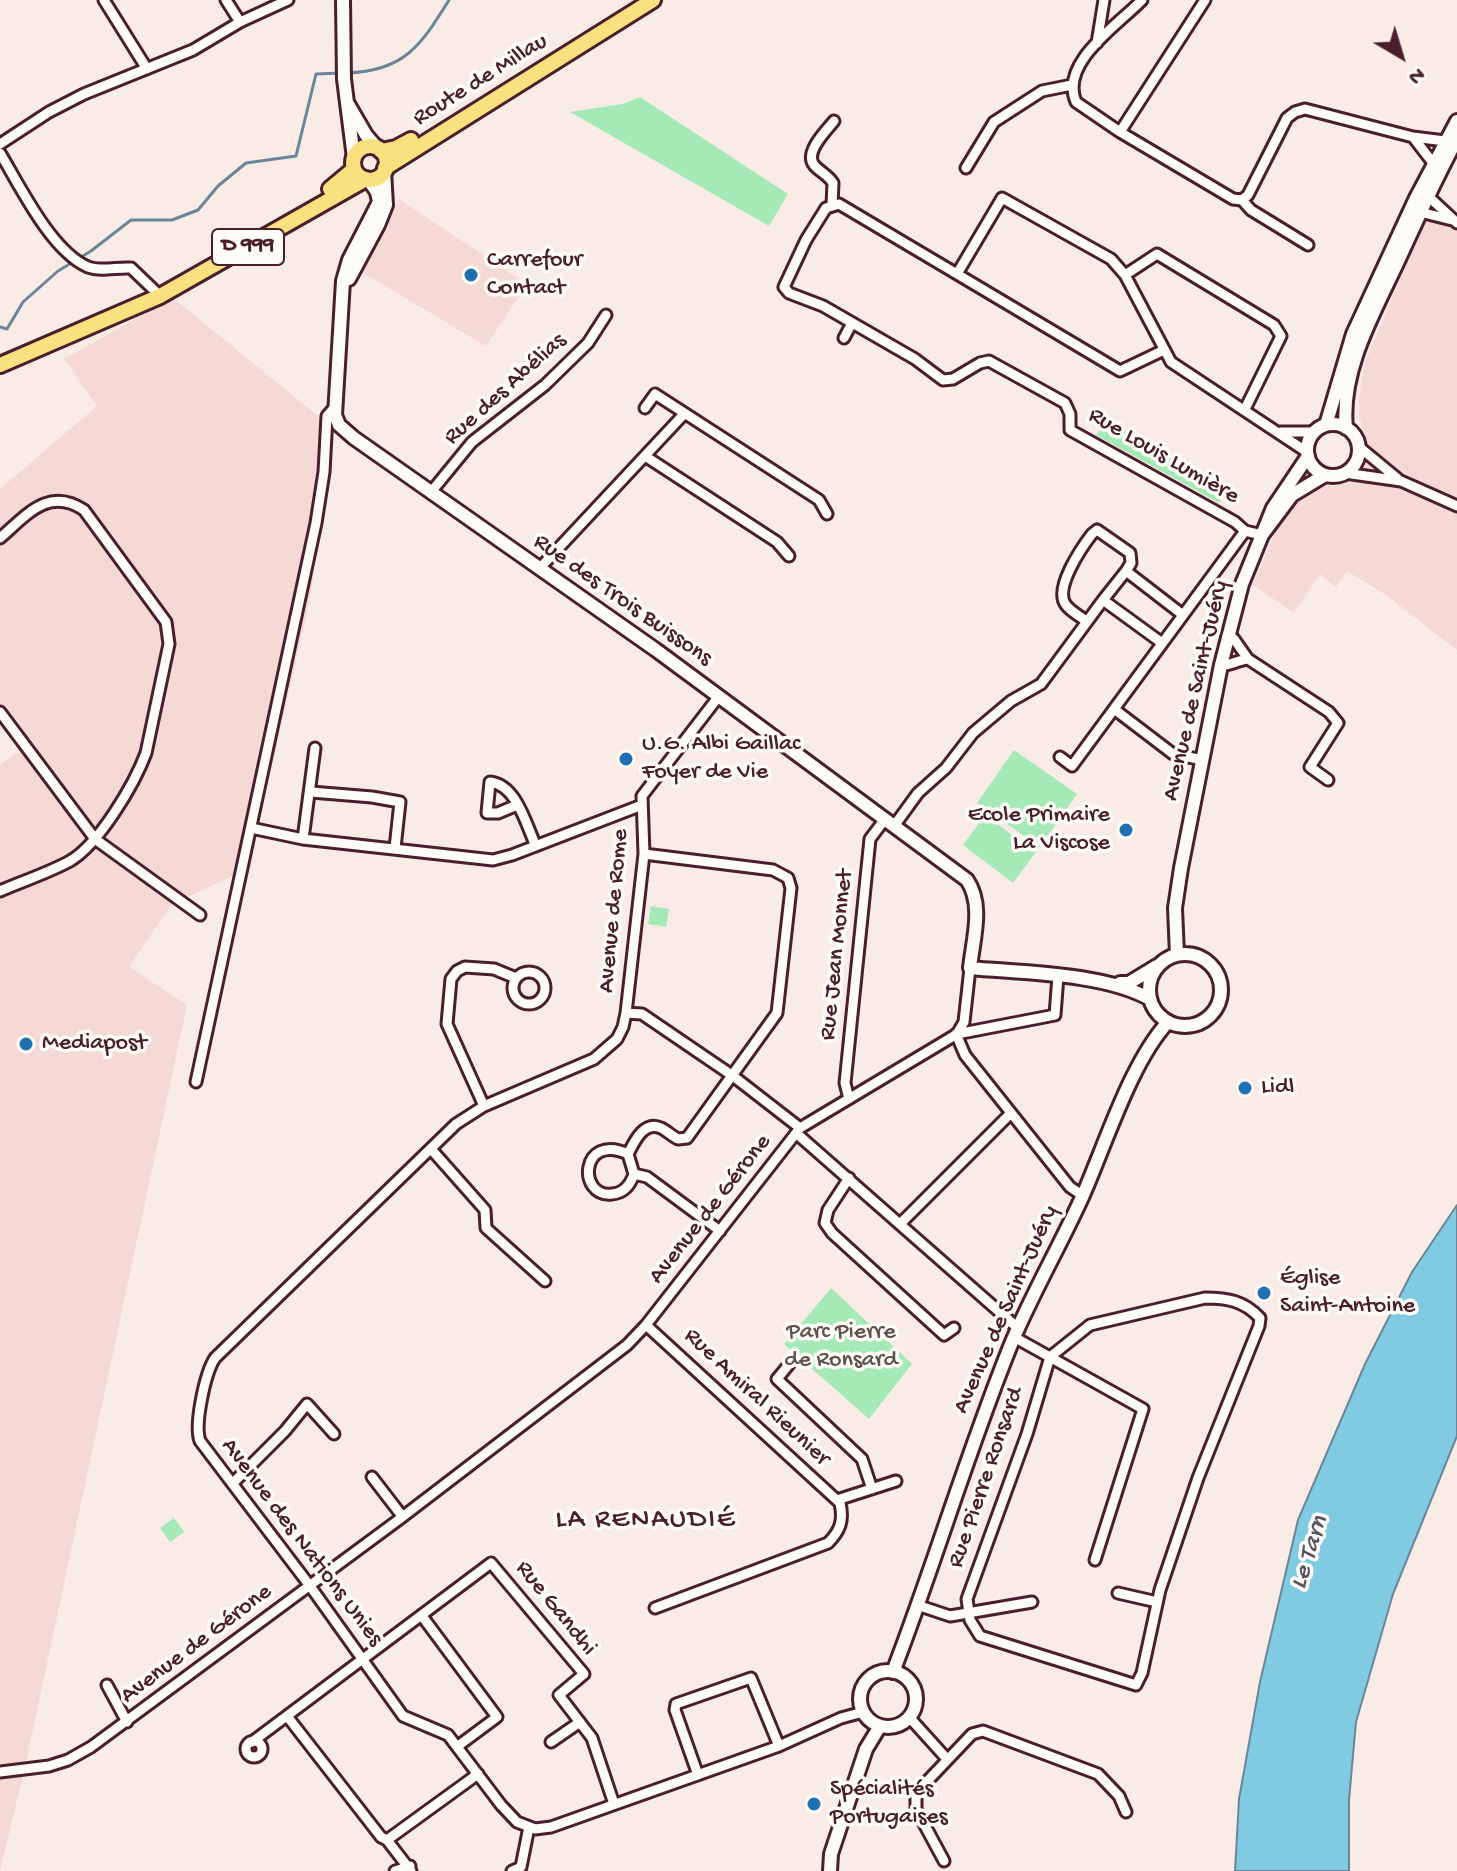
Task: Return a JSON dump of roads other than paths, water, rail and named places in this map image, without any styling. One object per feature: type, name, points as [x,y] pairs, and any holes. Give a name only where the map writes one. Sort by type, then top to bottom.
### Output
[{"type":"main road","points":[[339,425],[334,408],[343,281],[349,260],[379,202],[377,192],[360,171],[346,99],[343,0]]},
{"type":"main road","name":"Route de Millau","points":[[600,33],[540,63],[404,144],[379,149],[366,146],[356,152],[360,171],[377,177],[385,169],[653,0]]},
{"type":"main road","points":[[343,301],[352,273],[386,205],[386,159],[366,135],[346,99]]},
{"type":"main road","points":[[1346,428],[1346,393],[1361,341],[1428,196],[1457,121]]},
{"type":"main road","points":[[1326,425],[1353,334],[1433,163],[1451,140]]},
{"type":"main road","name":"D 999","points":[[127,310],[360,171]]},
{"type":"main road","name":"D 999","points":[[0,365],[193,279],[360,171]]},
{"type":"main road","name":"Rue des Trois Buissons","points":[[339,425],[719,696],[967,880],[975,892],[977,908],[970,968]]},
{"type":"main road","points":[[1326,425],[1346,428],[1358,446],[1357,460],[1345,473],[1325,475],[1314,468],[1308,454],[1314,432],[1326,425]]},
{"type":"main road","name":"Avenue de Saint-Juéry","points":[[1177,955],[1175,908],[1227,636],[1242,584],[1273,508],[1308,454]]},
{"type":"main road","name":"Avenue de Saint-Juéry","points":[[1262,535],[1292,495],[1325,475]]},
{"type":"main road","points":[[1105,983],[1129,983],[1159,965],[1177,955],[1199,956],[1216,971],[1221,993],[1218,1003],[1205,1019],[1186,1026],[1168,1022],[1156,1011],[1149,987],[1159,965]]},
{"type":"main road","points":[[970,968],[1105,983],[1136,991],[1150,999]]},
{"type":"main road","name":"Avenue de Saint-Juéry","points":[[893,1672],[1016,1333],[1148,1048],[1168,1022]]},
{"type":"main road","points":[[893,1672],[909,1681],[916,1699],[909,1717],[896,1726],[880,1726],[863,1712],[860,1704],[863,1687],[876,1674],[893,1672]]},
{"type":"main road","points":[[830,1871],[831,1854],[861,1764],[880,1726]]},
{"type":"street","points":[[104,0],[147,69]]},
{"type":"street","points":[[226,0],[240,22]]},
{"type":"street","points":[[0,144],[49,112],[84,94],[193,50],[240,22],[288,0]]},
{"type":"street","points":[[1097,43],[1104,0]]},
{"type":"street","points":[[1142,0],[1097,43],[1073,74],[1073,95],[1081,106],[1120,132],[1233,199],[1242,200],[1251,210],[1308,245]]},
{"type":"street","points":[[1120,132],[1205,0]]},
{"type":"street","points":[[966,168],[994,122],[1042,91],[1072,85]]},
{"type":"street","points":[[1242,200],[1248,195],[1287,118],[1305,109],[1413,137],[1451,140]]},
{"type":"street","points":[[834,121],[811,154],[811,161],[833,183],[832,205],[845,207],[1120,371],[1164,350]]},
{"type":"street","points":[[1413,137],[1433,163]]},
{"type":"street","points":[[0,153],[45,225],[71,255],[84,265],[99,270],[131,268],[156,292]]},
{"type":"street","points":[[1428,196],[1456,222]]},
{"type":"street","points":[[957,274],[1002,198],[1111,259],[1125,275],[1164,350],[1180,370],[1281,432],[1308,454]]},
{"type":"street","name":"Rue Louis Lumière","points":[[832,205],[826,208],[806,240],[784,287],[789,293],[823,306],[915,359],[943,380],[953,379],[980,363],[995,362],[1065,403],[1070,410],[1070,430],[1235,522],[1245,531]]},
{"type":"street","points":[[1420,212],[1456,222]]},
{"type":"street","points":[[1125,275],[1157,254],[1274,325],[1281,336],[1245,409]]},
{"type":"street","name":"Rue des Abélias","points":[[431,492],[472,442],[545,385],[588,343],[606,315]]},
{"type":"street","points":[[844,338],[852,323]]},
{"type":"street","points":[[645,408],[655,394],[819,500],[827,514]]},
{"type":"street","points":[[196,1082],[316,523],[327,416],[334,408]]},
{"type":"street","points":[[539,569],[684,414]]},
{"type":"street","points":[[326,442],[339,425]]},
{"type":"street","points":[[1281,432],[1314,432]]},
{"type":"street","points":[[1358,446],[1401,481]]},
{"type":"street","points":[[645,456],[777,542],[789,556]]},
{"type":"street","points":[[1345,473],[1401,481],[1457,506]]},
{"type":"street","points":[[0,538],[47,501],[74,503],[91,520],[166,622],[169,632],[169,644],[140,771],[95,839],[69,862],[0,891]]},
{"type":"street","points":[[1086,621],[1066,606],[1063,599],[1071,565],[1092,534],[1100,531],[1130,553],[1131,563],[1126,571],[1183,615]]},
{"type":"street","points":[[1060,757],[1072,766],[1245,531],[1262,535]]},
{"type":"street","name":"Rue Jean Monnet","points":[[849,1099],[845,1083],[870,839],[946,768],[973,733],[1011,701],[1041,684],[1126,571]]},
{"type":"street","points":[[1103,600],[1162,643]]},
{"type":"street","points":[[1227,636],[1234,639],[1248,659],[1329,712],[1338,723],[1310,767],[1328,780]]},
{"type":"street","points":[[1221,665],[1229,666],[1238,660],[1248,659]]},
{"type":"street","name":"Avenue de Rome","points":[[626,1013],[644,854],[642,796],[719,696]]},
{"type":"street","points":[[1114,709],[1173,754],[1203,760]]},
{"type":"street","points":[[0,712],[95,839],[200,915]]},
{"type":"street","points":[[303,839],[315,748]]},
{"type":"street","points":[[311,792],[400,802],[395,848]]},
{"type":"street","points":[[517,805],[536,846]]},
{"type":"street","points":[[251,828],[303,839],[493,860],[642,805]]},
{"type":"street","points":[[628,1154],[612,1148],[596,1154],[591,1160],[588,1176],[593,1187],[600,1192],[616,1194],[626,1188],[634,1174],[628,1154],[642,1131],[660,1127],[678,1139],[687,1138],[777,1013],[791,888],[788,878],[773,870],[644,854]]},
{"type":"street","points":[[484,1106],[447,1024],[451,979],[465,967],[494,969],[516,978]]},
{"type":"street","points":[[970,968],[964,1022],[956,1034],[965,1055],[1070,1187],[1082,1195]]},
{"type":"street","name":"Avenue de Gérone","points":[[0,1772],[49,1766],[68,1760],[127,1722],[310,1586],[627,1345],[646,1325],[798,1130],[956,1034],[1055,1015],[1058,976]]},
{"type":"street","points":[[626,1013],[642,1014],[733,1076],[901,1223],[1016,1333],[1050,1357],[1143,1409],[1095,1560]]},
{"type":"street","name":"Avenue des Nations Unies","points":[[529,1827],[517,1822],[448,1735],[403,1716],[197,1434],[211,1364],[268,1305],[456,1124],[484,1106],[594,1059],[617,1039],[626,1013]]},
{"type":"street","points":[[901,1223],[1011,1113]]},
{"type":"street","points":[[431,1149],[485,1210],[486,1228],[545,1281]]},
{"type":"street","points":[[634,1174],[647,1177],[720,1231]]},
{"type":"street","points":[[849,1178],[828,1210],[825,1223],[832,1233],[944,1335],[954,1328]]},
{"type":"street","points":[[969,1612],[970,1620],[980,1636],[1136,1685],[1142,1673],[1157,1602],[1198,1478],[1260,1318],[1250,1307],[1226,1298],[1205,1298],[1090,1325],[1050,1357]]},
{"type":"street","name":"Rue Amiral Rieunier","points":[[646,1325],[837,1500],[843,1516],[839,1532],[828,1543],[655,1608]]},
{"type":"street","name":"Rue Pierre Ronsard","points":[[969,1612],[967,1599],[1027,1434],[1050,1357]]},
{"type":"street","name":"Rue Amiral Rieunier","points":[[791,1362],[777,1379],[862,1459],[872,1489]]},
{"type":"street","points":[[233,1483],[285,1431],[307,1404],[334,1434]]},
{"type":"street","points":[[372,1477],[402,1516]]},
{"type":"street","name":"Rue Amiral Rieunier","points":[[837,1500],[896,1481]]},
{"type":"street","name":"Rue Gandhi","points":[[252,1742],[491,1563],[584,1674],[559,1695],[592,1738],[614,1804]]},
{"type":"street","points":[[1118,1593],[1157,1602]]},
{"type":"street","points":[[917,1605],[950,1616],[1032,1602]]},
{"type":"street","points":[[422,1616],[497,1717],[458,1746]]},
{"type":"street","points":[[698,1775],[675,1710],[676,1704],[751,1678],[779,1746]]},
{"type":"street","points":[[107,1685],[127,1722]]},
{"type":"street","points":[[512,1871],[521,1867],[529,1827],[551,1827],[779,1746],[841,1718],[863,1712]]},
{"type":"street","points":[[287,1716],[381,1837],[410,1868],[395,1871]]},
{"type":"street","points":[[909,1717],[947,1759]]},
{"type":"street","points":[[551,1742],[580,1722]]},
{"type":"street","points":[[944,1861],[916,1809],[916,1793],[972,1734],[983,1731],[1098,1774],[1119,1796],[1126,1812]]},
{"type":"street","points":[[387,1840],[478,1774]]},
{"type":"water","name":"Le Tarn","points":[[1457,1205],[1457,1436],[1393,1594],[1356,1722],[1349,1800],[1349,1871],[1235,1871],[1239,1799],[1260,1682],[1298,1520],[1365,1364],[1412,1272]]},
{"type":"waterway","points":[[347,73],[383,67],[409,53],[449,0]]},
{"type":"waterway","points":[[0,327],[7,329],[23,302],[58,271],[91,251],[131,220],[172,220],[198,210],[218,186],[246,163],[296,156],[316,74],[340,73]]},
{"type":"place","name":"Carrefour Contact","points":[[471,275]]},
{"type":"place","name":"U.G. Albi Gaillac Foyer de Vie","points":[[626,759]]},
{"type":"place","name":"Ecole Primaire La Viscose","points":[[1126,830]]},
{"type":"place","name":"Mediapost","points":[[26,1044]]},
{"type":"place","name":"Lidl","points":[[1245,1088]]},
{"type":"place","name":"Église Saint-Antoine","points":[[1264,1293]]},
{"type":"place","name":"Spécialités Portugaises","points":[[814,1804]]},
{"type":"district","name":"LA RENAUDIÉ","points":[[646,1522]]},
{"type":"park label","name":"Parc Pierre de Ronsard","points":[[841,1347]]}]
